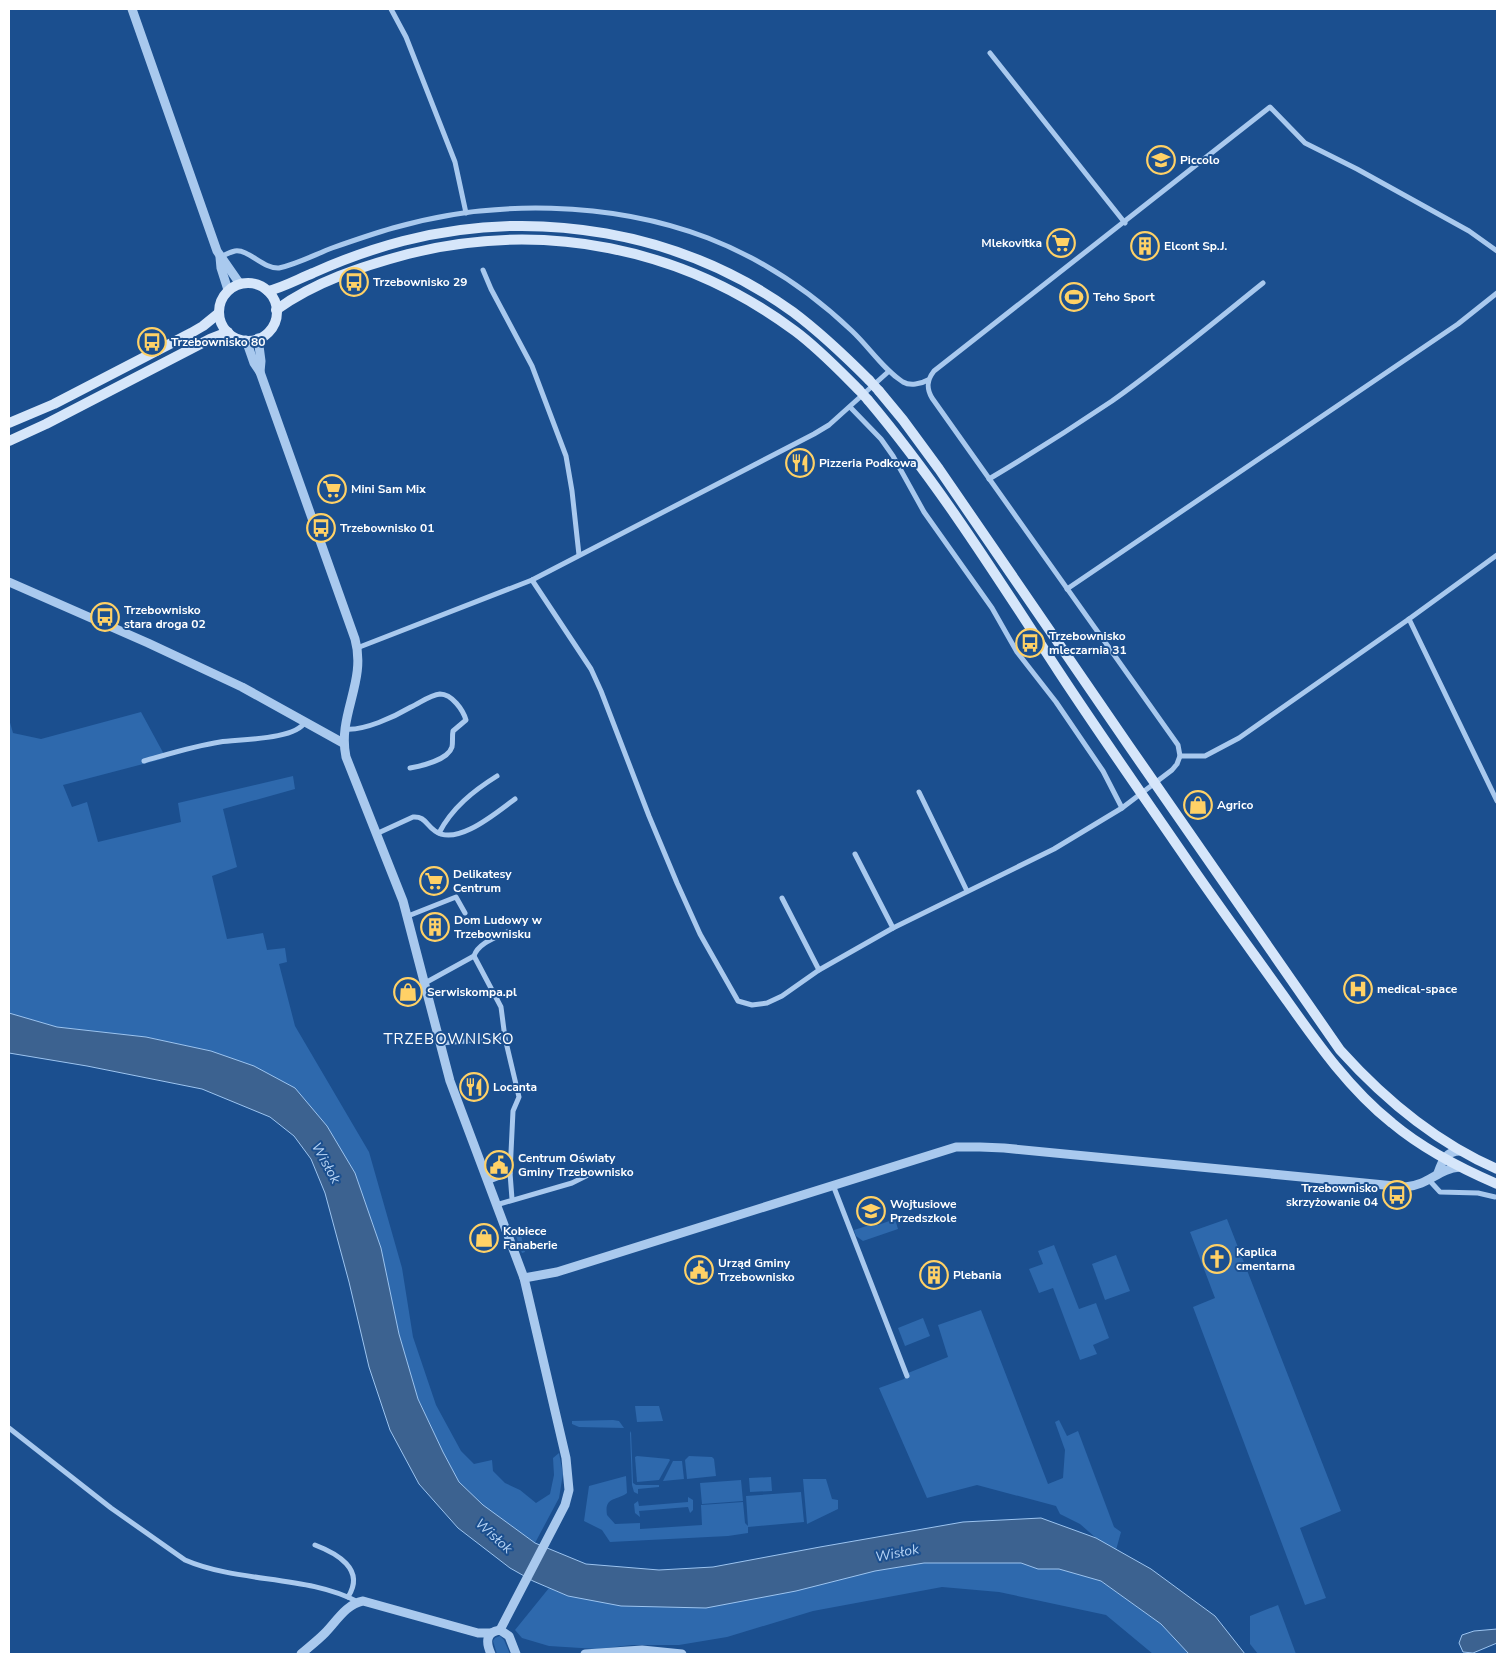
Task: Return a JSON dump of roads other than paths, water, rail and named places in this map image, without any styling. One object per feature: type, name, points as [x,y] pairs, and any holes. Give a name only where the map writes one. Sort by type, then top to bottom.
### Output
[{"type":"main road","points":[[268,292],[348,259],[403,241],[462,230],[504,226],[542,226],[577,229],[640,241],[695,259],[730,274],[792,312],[841,352],[869,380],[903,420],[1340,1050],[1391,1103],[1420,1126],[1460,1151],[1497,1169]]},
{"type":"main road","points":[[276,310],[316,287],[389,259],[438,247],[529,239],[584,243],[634,253],[669,264],[700,276],[734,293],[769,313],[796,332],[826,357],[859,390],[892,428],[1016,604],[1060,673],[1142,793],[1335,1066],[1392,1123],[1444,1158],[1497,1184]]},
{"type":"main road","points":[[240,284],[255,284],[268,292],[272,297],[276,310],[275,319],[272,327],[266,334],[258,338],[246,340],[233,336],[223,327],[219,313],[220,305],[228,290],[240,284]]},
{"type":"main road","points":[[9,424],[52,405],[190,333],[203,326],[219,313]]},
{"type":"main road","points":[[9,441],[46,424],[210,339],[228,332]]},
{"type":"street","points":[[132,9],[220,257],[221,268],[228,290]]},
{"type":"street","points":[[392,9],[406,37],[455,162],[466,213]]},
{"type":"street","points":[[990,53],[1125,222]]},
{"type":"street","points":[[220,257],[235,251],[243,252],[269,267],[279,268],[387,230],[426,220],[466,213],[562,208],[628,215],[669,225],[708,238],[746,255],[781,275],[817,300],[869,347],[888,372],[906,384],[921,384],[928,380],[937,368],[1270,107],[1304,143],[1357,168],[1469,231],[1497,251]]},
{"type":"street","points":[[220,257],[240,284]]},
{"type":"street","points":[[483,270],[491,289],[532,366],[566,456],[572,491],[578,555]]},
{"type":"street","points":[[989,479],[1054,440],[1112,400],[1169,359],[1263,283]]},
{"type":"street","points":[[1067,589],[1458,324],[1497,293]]},
{"type":"street","points":[[258,338],[261,361],[260,372]]},
{"type":"street","points":[[246,340],[254,363],[260,372],[357,648],[358,669],[345,729],[344,743],[351,774],[408,916],[450,1081],[524,1278],[568,1473],[568,1498],[500,1630],[491,1633],[478,1633],[367,1601],[358,1602],[301,1654]]},
{"type":"street","points":[[357,648],[532,580],[814,434],[829,425],[888,372]]},
{"type":"street","points":[[532,580],[591,669],[677,883],[700,934],[738,1001],[752,1005],[767,1003],[782,996],[818,970],[893,928],[1054,849],[1122,808],[1155,784],[1177,764],[1180,756],[1178,745],[932,398],[927,389],[928,380]]},
{"type":"street","points":[[850,407],[881,440],[893,456],[924,512],[992,608],[1017,652],[1056,702],[1103,771],[1122,808]]},
{"type":"street","points":[[1180,756],[1205,756],[1239,738],[1409,619],[1497,554]]},
{"type":"street","points":[[9,582],[242,687],[344,743]]},
{"type":"street","points":[[1409,619],[1497,801]]},
{"type":"street","points":[[345,729],[353,729],[391,717],[438,694],[449,697],[455,701],[466,720],[465,723],[453,731],[450,751],[434,762],[410,768]]},
{"type":"street","points":[[144,761],[220,742],[275,736],[297,730],[305,722]]},
{"type":"street","points":[[439,833],[443,824],[462,802],[478,788],[497,776]]},
{"type":"street","points":[[919,792],[967,891]]},
{"type":"street","points":[[376,834],[418,816],[423,818],[436,832],[454,835],[480,824],[515,799]]},
{"type":"street","points":[[855,854],[893,928]]},
{"type":"street","points":[[408,916],[456,897],[465,913]]},
{"type":"street","points":[[782,898],[818,970]]},
{"type":"street","points":[[425,982],[474,956],[476,951],[484,944],[509,931]]},
{"type":"street","points":[[474,956],[501,1007],[505,1038],[519,1097],[513,1111],[510,1174],[512,1199]]},
{"type":"street","points":[[440,1043],[505,1038]]},
{"type":"street","points":[[524,1278],[557,1272],[949,1149],[968,1146],[1384,1186],[1412,1186],[1430,1180],[1438,1173],[1448,1169],[1460,1167]]},
{"type":"street","points":[[1438,1173],[1444,1158],[1450,1152],[1460,1151]]},
{"type":"street","points":[[496,1205],[572,1183],[596,1171]]},
{"type":"street","points":[[487,1182],[510,1174]]},
{"type":"street","points":[[1430,1180],[1440,1192],[1478,1193],[1495,1197]]},
{"type":"street","points":[[833,1185],[907,1376]]},
{"type":"street","points":[[9,1428],[111,1508],[185,1560],[197,1565],[317,1588],[348,1597],[358,1602]]},
{"type":"street","points":[[315,1545],[329,1550],[349,1566],[353,1580],[348,1597]]},
{"type":"street","points":[[500,1630],[509,1636],[516,1654]]},
{"type":"street","points":[[478,1633],[487,1643],[491,1654]]},
{"type":"street","points":[[487,1643],[491,1633]]},
{"type":"street","points":[[585,1654],[642,1650],[682,1654]]},
{"type":"water","name":"Wisłok","points":[[9,1013],[57,1027],[146,1037],[211,1051],[254,1066],[295,1088],[327,1126],[355,1173],[381,1248],[399,1334],[418,1399],[443,1452],[459,1482],[483,1505],[535,1543],[586,1564],[659,1570],[713,1567],[963,1522],[1041,1518],[1096,1538],[1151,1569],[1215,1616],[1245,1654],[1189,1654],[1161,1624],[1101,1581],[1059,1569],[1038,1569],[1021,1563],[924,1563],[875,1571],[796,1591],[706,1608],[621,1606],[568,1596],[533,1581],[510,1568],[458,1528],[419,1484],[390,1430],[369,1367],[325,1193],[311,1159],[294,1136],[270,1117],[202,1089],[87,1066],[9,1053]]},
{"type":"water","points":[[1497,1629],[1497,1643],[1473,1653],[1463,1652],[1459,1643],[1462,1635],[1474,1631]]},
{"type":"place","name":"Piccolo","points":[[1161,160]]},
{"type":"place","name":"Mlekovitka","points":[[1061,243]]},
{"type":"place","name":"Elcont Sp.J.","points":[[1145,246]]},
{"type":"place","name":"Trzebownisko 29","points":[[354,282]]},
{"type":"place","name":"Teho Sport","points":[[1074,297]]},
{"type":"place","name":"Trzebownisko 80","points":[[152,342]]},
{"type":"place","name":"Pizzeria Podkowa","points":[[800,463]]},
{"type":"place","name":"Mini Sam Mix","points":[[332,489]]},
{"type":"place","name":"Trzebownisko 01","points":[[321,528]]},
{"type":"place","name":"Trzebownisko stara droga 02","points":[[105,617]]},
{"type":"place","name":"Trzebownisko mleczarnia 31","points":[[1030,643]]},
{"type":"place","name":"Agrico","points":[[1198,805]]},
{"type":"place","name":"Delikatesy Centrum","points":[[434,881]]},
{"type":"place","name":"Dom Ludowy w Trzebownisku","points":[[435,927]]},
{"type":"place","name":"medical-space","points":[[1358,989]]},
{"type":"place","name":"Serwiskompa.pl","points":[[408,992]]},
{"type":"place","name":"Locanta","points":[[474,1087]]},
{"type":"place","name":"Centrum Oświaty Gminy Trzebownisko","points":[[499,1165]]},
{"type":"place","name":"Trzebownisko skrzyżowanie 04","points":[[1397,1195]]},
{"type":"place","name":"Wojtusiowe Przedszkole","points":[[871,1211]]},
{"type":"place","name":"Kobiece Fanaberie","points":[[484,1238]]},
{"type":"place","name":"Kaplica cmentarna","points":[[1217,1259]]},
{"type":"place","name":"Urząd Gminy Trzebownisko","points":[[699,1270]]},
{"type":"place","name":"Plebania","points":[[934,1275]]},
{"type":"district","name":"TRZEBOWNISKO","points":[[449,1039]]}]
